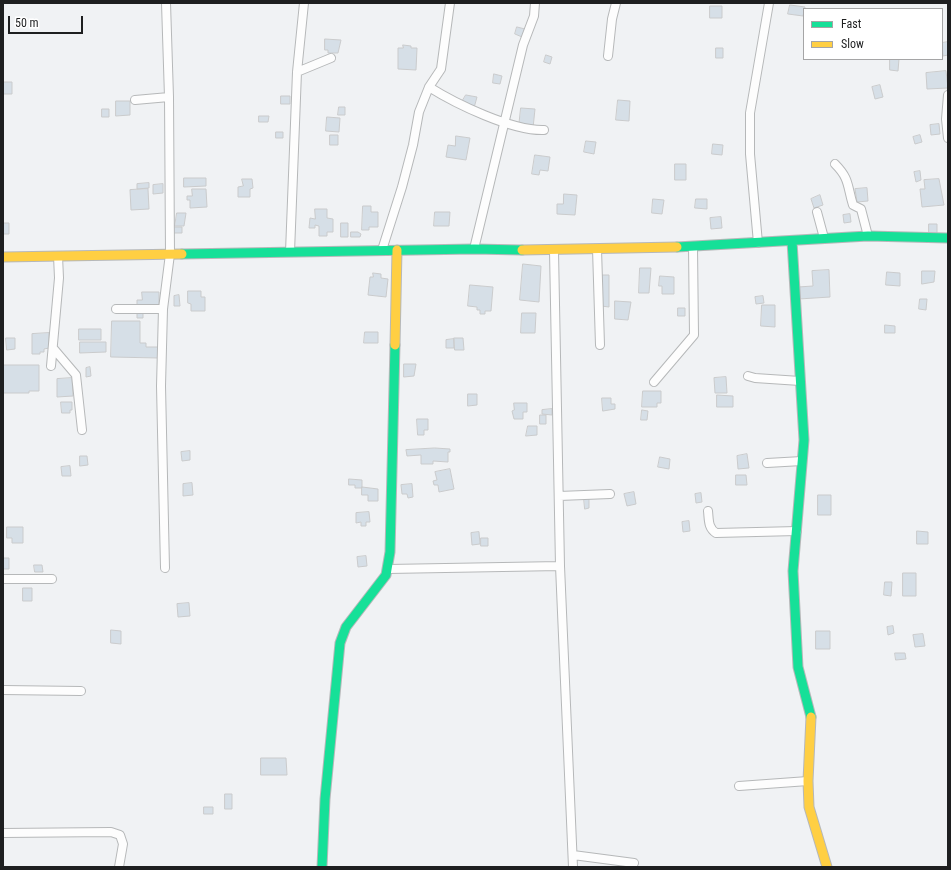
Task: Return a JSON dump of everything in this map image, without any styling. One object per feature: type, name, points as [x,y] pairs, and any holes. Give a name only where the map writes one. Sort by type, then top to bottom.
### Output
[{"type":"street","points":[[166,3],[169,97],[170,254],[163,309],[162,386],[166,568]]},
{"type":"street","points":[[382,250],[402,187],[413,145],[418,112],[429,87],[441,69],[450,3]]},
{"type":"street","points":[[474,249],[504,122],[526,37],[534,16],[535,3]]},
{"type":"street","points":[[608,56],[612,19],[616,3]]},
{"type":"street","points":[[758,243],[750,154],[750,113],[769,3]]},
{"type":"street","points":[[290,252],[297,72],[304,4]]},
{"type":"street","points":[[297,72],[331,58]]},
{"type":"street","points":[[429,87],[448,98],[504,122],[531,131],[544,130]]},
{"type":"street","points":[[948,95],[946,119],[948,138]]},
{"type":"street","points":[[135,100],[169,97]]},
{"type":"street","points":[[835,164],[843,171],[848,181],[849,192],[853,205],[861,209],[868,236]]},
{"type":"street","points":[[817,212],[824,238]]},
{"type":"street","points":[[3,257],[382,250],[474,249],[554,251],[693,247],[868,236],[948,238]]},
{"type":"street","points":[[792,241],[804,440],[793,571],[798,667],[811,714],[808,781],[809,807],[827,867]]},
{"type":"street","points":[[654,382],[694,335],[693,247]]},
{"type":"street","points":[[597,249],[600,345]]},
{"type":"street","points":[[322,867],[325,799],[340,643],[346,627],[386,575],[388,569],[390,552],[397,250]]},
{"type":"street","points":[[554,251],[560,566],[573,867]]},
{"type":"street","points":[[51,366],[59,278],[58,256]]},
{"type":"street","points":[[116,310],[163,309]]},
{"type":"street","points":[[53,348],[72,368],[76,375],[82,430]]},
{"type":"street","points":[[748,376],[755,378],[800,381]]},
{"type":"street","points":[[767,463],[802,461]]},
{"type":"street","points":[[559,496],[610,494]]},
{"type":"street","points":[[708,511],[709,525],[716,533],[796,531]]},
{"type":"street","points":[[388,569],[560,566]]},
{"type":"street","points":[[3,579],[52,579]]},
{"type":"street","points":[[3,690],[82,691]]},
{"type":"street","points":[[739,786],[808,781]]},
{"type":"street","points":[[3,832],[112,832],[120,836],[123,844],[119,867]]},
{"type":"street","points":[[573,855],[634,863]]},
{"type":"building","points":[[790,5],[805,7],[803,8],[803,16],[788,14]]},
{"type":"building","points":[[710,6],[722,6],[722,18],[710,18]]},
{"type":"building","points":[[517,27],[525,29],[522,37],[515,34]]},
{"type":"building","points":[[325,39],[341,40],[338,53],[328,53],[328,50],[325,50]]},
{"type":"building","points":[[948,42],[948,55],[943,56],[943,43]]},
{"type":"building","points":[[403,45],[411,46],[411,48],[417,48],[416,70],[398,69],[398,48],[403,48]]},
{"type":"building","points":[[716,48],[723,48],[723,58],[716,58]]},
{"type":"building","points":[[546,55],[552,57],[550,64],[544,62]]},
{"type":"building","points":[[890,60],[899,60],[898,71],[890,70]]},
{"type":"building","points":[[946,71],[948,88],[927,89],[926,73]]},
{"type":"building","points":[[494,74],[502,76],[500,84],[493,83]]},
{"type":"building","points":[[3,82],[12,82],[12,94],[3,94]]},
{"type":"building","points":[[880,85],[883,97],[875,99],[872,87]]},
{"type":"building","points":[[466,95],[477,97],[474,108],[460,105]]},
{"type":"building","points":[[281,96],[290,96],[290,104],[281,104]]},
{"type":"building","points":[[618,100],[630,101],[629,121],[616,120]]},
{"type":"building","points":[[116,101],[130,101],[130,115],[116,116]]},
{"type":"building","points":[[339,107],[345,107],[345,115],[338,115]]},
{"type":"building","points":[[521,108],[535,109],[533,128],[519,127]]},
{"type":"building","points":[[102,109],[109,109],[109,117],[102,117]]},
{"type":"building","points":[[259,116],[269,116],[268,122],[259,122]]},
{"type":"building","points":[[327,117],[340,118],[339,132],[326,131]]},
{"type":"building","points":[[939,124],[940,134],[931,135],[930,125]]},
{"type":"building","points":[[276,132],[283,132],[283,138],[276,138]]},
{"type":"building","points":[[330,135],[338,135],[338,145],[330,145]]},
{"type":"building","points":[[920,135],[922,142],[915,144],[913,137]]},
{"type":"building","points":[[456,136],[470,138],[466,160],[446,157],[448,145],[455,146]]},
{"type":"building","points":[[586,141],[596,142],[594,154],[584,152]]},
{"type":"building","points":[[713,144],[723,145],[722,155],[712,154]]},
{"type":"building","points":[[535,155],[550,157],[548,171],[540,170],[539,175],[532,174]]},
{"type":"building","points":[[675,164],[686,164],[686,180],[675,180]]},
{"type":"building","points":[[920,171],[921,180],[916,182],[914,172]]},
{"type":"building","points":[[184,178],[206,178],[206,186],[184,187]]},
{"type":"building","points":[[242,179],[252,179],[253,188],[250,189],[250,197],[238,197],[238,187],[243,186]]},
{"type":"building","points":[[939,179],[944,205],[922,207],[920,189],[925,189],[924,180]]},
{"type":"building","points":[[149,183],[149,188],[137,189],[137,184]]},
{"type":"building","points":[[163,184],[163,193],[153,194],[153,185]]},
{"type":"building","points":[[867,188],[868,201],[857,202],[855,189]]},
{"type":"building","points":[[148,189],[149,209],[131,210],[130,190]]},
{"type":"building","points":[[192,189],[206,189],[207,207],[190,208],[190,200],[187,200],[187,196],[192,196]]},
{"type":"building","points":[[564,194],[577,195],[575,215],[557,214],[557,204],[563,204]]},
{"type":"building","points":[[820,195],[823,205],[814,208],[811,199]]},
{"type":"building","points":[[653,199],[664,200],[662,214],[652,213]]},
{"type":"building","points":[[696,199],[707,199],[707,209],[695,208]]},
{"type":"building","points":[[363,206],[371,206],[371,212],[378,212],[378,227],[369,227],[369,230],[362,230]]},
{"type":"building","points":[[315,209],[327,209],[327,218],[333,219],[333,232],[327,232],[327,236],[319,236],[319,226],[315,225],[315,228],[309,228],[310,218],[315,219]]},
{"type":"building","points":[[435,212],[450,212],[449,226],[434,226]]},
{"type":"building","points":[[177,213],[186,213],[184,226],[175,226]]},
{"type":"building","points":[[850,214],[851,222],[844,223],[843,215]]},
{"type":"building","points":[[721,217],[722,228],[711,229],[710,218]]},
{"type":"building","points":[[3,223],[9,223],[9,234],[3,234]]},
{"type":"building","points":[[341,223],[348,223],[348,237],[341,237]]},
{"type":"building","points":[[929,224],[937,224],[937,234],[929,234]]},
{"type":"building","points":[[173,227],[182,227],[182,233],[173,233]]},
{"type":"building","points":[[351,232],[358,232],[361,234],[360,237],[351,237]]},
{"type":"building","points":[[523,264],[541,266],[539,302],[520,300]]},
{"type":"building","points":[[640,268],[651,268],[649,293],[639,293]]},
{"type":"building","points":[[829,270],[830,297],[799,299],[798,287],[813,286],[812,271]]},
{"type":"building","points":[[922,271],[935,271],[934,282],[922,284]]},
{"type":"building","points":[[887,272],[900,273],[900,286],[886,285]]},
{"type":"building","points":[[373,273],[381,274],[381,278],[388,279],[386,297],[368,295],[370,277],[373,277]]},
{"type":"building","points":[[601,275],[609,275],[609,307],[601,306]]},
{"type":"building","points":[[660,276],[674,277],[674,294],[662,294],[662,286],[659,286]]},
{"type":"building","points":[[470,285],[493,287],[491,311],[485,311],[485,314],[480,314],[480,310],[477,310],[477,307],[468,306]]},
{"type":"building","points":[[188,291],[201,291],[201,297],[205,297],[205,311],[191,311],[191,304],[188,303]]},
{"type":"building","points":[[142,292],[159,292],[159,312],[143,312],[143,318],[137,318],[137,300],[142,300]]},
{"type":"building","points":[[179,295],[180,306],[174,306],[174,296]]},
{"type":"building","points":[[763,296],[764,303],[756,304],[755,297]]},
{"type":"building","points":[[920,299],[927,299],[926,310],[919,309]]},
{"type":"building","points":[[615,301],[631,302],[628,320],[615,319]]},
{"type":"building","points":[[762,305],[775,305],[775,327],[761,326]]},
{"type":"building","points":[[678,308],[685,308],[685,316],[678,316]]},
{"type":"building","points":[[522,313],[536,313],[535,333],[521,333]]},
{"type":"building","points":[[112,321],[140,321],[140,343],[146,343],[146,347],[159,347],[159,358],[111,357]]},
{"type":"building","points":[[885,325],[895,326],[895,333],[885,333]]},
{"type":"building","points":[[79,329],[101,329],[101,340],[79,340]]},
{"type":"building","points":[[365,332],[378,332],[378,343],[364,343]]},
{"type":"building","points":[[49,333],[49,348],[44,349],[44,352],[40,352],[40,354],[32,354],[32,334]]},
{"type":"building","points":[[6,338],[15,338],[15,349],[7,350]]},
{"type":"building","points":[[454,338],[463,338],[464,350],[455,350]]},
{"type":"building","points":[[454,339],[454,348],[446,348],[446,340]]},
{"type":"building","points":[[80,342],[106,342],[106,352],[80,353]]},
{"type":"building","points":[[404,364],[416,364],[414,376],[404,377]]},
{"type":"building","points":[[3,365],[39,365],[39,391],[29,391],[29,393],[3,393]]},
{"type":"building","points":[[90,367],[91,376],[86,377],[86,368]]},
{"type":"building","points":[[726,377],[727,393],[715,393],[714,378]]},
{"type":"building","points":[[72,378],[73,396],[57,397],[57,379]]},
{"type":"building","points":[[643,391],[661,391],[661,403],[657,403],[657,407],[642,407]]},
{"type":"building","points":[[468,394],[477,394],[477,405],[468,406]]},
{"type":"building","points":[[717,395],[733,396],[733,407],[717,407]]},
{"type":"building","points":[[602,398],[611,398],[611,404],[615,404],[615,409],[603,411]]},
{"type":"building","points":[[61,402],[72,402],[72,410],[70,410],[70,413],[62,413]]},
{"type":"building","points":[[514,403],[527,403],[527,412],[523,412],[523,419],[514,419],[512,411],[514,410]]},
{"type":"building","points":[[552,409],[552,415],[542,414],[542,410]]},
{"type":"building","points":[[642,410],[648,411],[647,420],[641,420]]},
{"type":"building","points":[[540,415],[546,415],[546,424],[540,424]]},
{"type":"building","points":[[417,419],[428,419],[428,430],[424,430],[424,435],[418,435]]},
{"type":"building","points":[[528,426],[537,426],[537,435],[526,436]]},
{"type":"building","points":[[435,448],[450,449],[450,452],[448,452],[448,462],[433,461],[433,464],[421,464],[421,455],[407,456],[406,450]]},
{"type":"building","points":[[190,451],[190,460],[182,461],[181,452]]},
{"type":"building","points":[[747,454],[749,468],[738,469],[737,456]]},
{"type":"building","points":[[80,456],[87,456],[88,465],[80,466]]},
{"type":"building","points":[[660,457],[670,459],[669,469],[658,467]]},
{"type":"building","points":[[70,466],[71,476],[62,476],[61,467]]},
{"type":"building","points":[[450,469],[454,489],[439,492],[438,485],[434,485],[433,481],[437,480],[435,472]]},
{"type":"building","points":[[736,475],[746,475],[747,485],[736,485]]},
{"type":"building","points":[[349,479],[362,480],[362,488],[355,488],[355,485],[349,485]]},
{"type":"building","points":[[192,483],[193,495],[183,496],[183,484]]},
{"type":"building","points":[[412,484],[413,497],[408,498],[407,494],[402,494],[401,485]]},
{"type":"building","points":[[362,487],[378,489],[378,501],[368,501],[368,495],[362,495]]},
{"type":"building","points":[[634,492],[636,504],[627,506],[624,494]]},
{"type":"building","points":[[701,493],[702,502],[696,503],[695,494]]},
{"type":"building","points":[[818,495],[831,495],[831,515],[818,515]]},
{"type":"building","points":[[584,498],[589,498],[589,508],[585,509]]},
{"type":"building","points":[[369,512],[370,522],[366,522],[366,526],[361,526],[361,522],[356,523],[356,513]]},
{"type":"building","points":[[689,521],[690,531],[683,532],[682,522]]},
{"type":"building","points":[[7,527],[23,527],[23,543],[12,543],[12,538],[7,538]]},
{"type":"building","points":[[917,531],[928,532],[928,544],[917,544]]},
{"type":"building","points":[[479,532],[480,544],[472,545],[471,533]]},
{"type":"building","points":[[481,538],[488,538],[488,546],[481,546]]},
{"type":"building","points":[[366,556],[367,566],[358,567],[357,557]]},
{"type":"building","points":[[3,558],[9,558],[9,569],[3,569]]},
{"type":"building","points":[[34,565],[42,565],[43,572],[35,572]]},
{"type":"building","points":[[903,573],[916,573],[916,596],[903,596]]},
{"type":"building","points":[[885,582],[892,582],[891,596],[884,595]]},
{"type":"building","points":[[23,588],[32,588],[32,601],[23,601]]},
{"type":"building","points":[[189,603],[190,616],[178,617],[177,604]]},
{"type":"building","points":[[893,626],[894,633],[888,635],[887,627]]},
{"type":"building","points":[[111,630],[121,631],[121,644],[111,643]]},
{"type":"building","points":[[816,631],[830,631],[830,649],[816,649]]},
{"type":"building","points":[[923,634],[925,646],[915,647],[913,635]]},
{"type":"building","points":[[895,653],[905,653],[906,659],[896,660]]},
{"type":"building","points":[[261,758],[286,758],[287,775],[261,775]]},
{"type":"building","points":[[225,794],[232,794],[232,809],[225,809]]},
{"type":"building","points":[[204,807],[213,807],[213,814],[204,814]]},
{"type":"traffic: fast","points":[[677,247],[868,236],[948,238]]},
{"type":"traffic: fast","points":[[792,241],[804,440],[793,571],[798,667],[811,717]]},
{"type":"traffic: fast","points":[[182,254],[474,249],[522,250]]},
{"type":"traffic: fast","points":[[322,867],[325,799],[340,643],[346,627],[386,575],[390,552],[395,345]]},
{"type":"traffic: slow","points":[[522,250],[677,247]]},
{"type":"traffic: slow","points":[[395,345],[397,250]]},
{"type":"traffic: slow","points":[[3,257],[182,254]]},
{"type":"traffic: slow","points":[[811,717],[808,781],[809,807],[827,867]]}]
